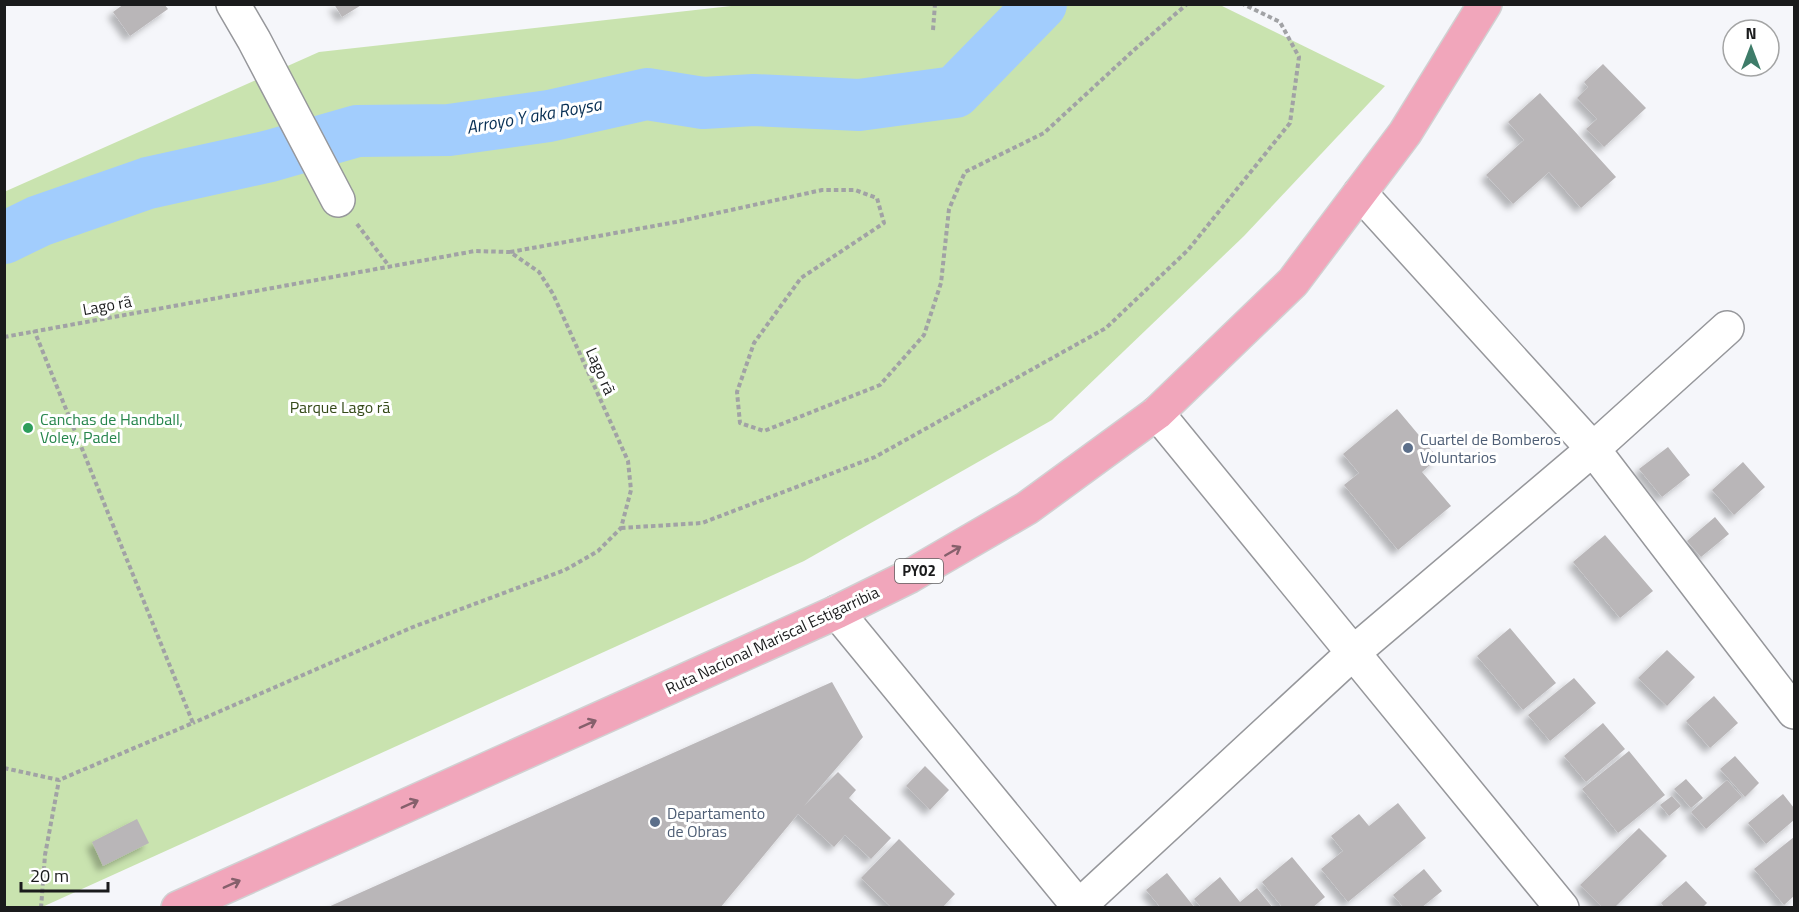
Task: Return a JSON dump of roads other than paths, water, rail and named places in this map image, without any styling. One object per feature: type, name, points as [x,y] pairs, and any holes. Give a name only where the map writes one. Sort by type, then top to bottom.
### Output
[{"type":"main road","name":"Ruta Nacional Mariscal Estigarribia","points":[[178,908],[837,612],[910,576],[1027,508],[1157,413],[1293,282],[1405,133],[1485,4]]},
{"type":"street","points":[[233,4],[338,200]]},
{"type":"street","points":[[1360,193],[1593,449],[1794,712]]},
{"type":"street","points":[[837,612],[1079,907],[1354,652],[1593,449],[1726,328]]},
{"type":"street","points":[[1157,413],[1562,908]]},
{"type":"waterway","name":"Arroyo Y aka Roysa","points":[[4,238],[39,221],[148,183],[270,156],[357,131],[449,130],[549,116],[647,94],[703,103],[754,100],[859,105],[955,92],[1041,4]]},
{"type":"place","name":"Canchas de Handball, Voley, Padel","points":[[28,428]]},
{"type":"place","name":"Cuartel de Bomberos Voluntarios","points":[[1408,448]]},
{"type":"place","name":"Departamento de Obras","points":[[655,822]]},
{"type":"park label","name":"Parque Lago rã","points":[[340,407]]}]
